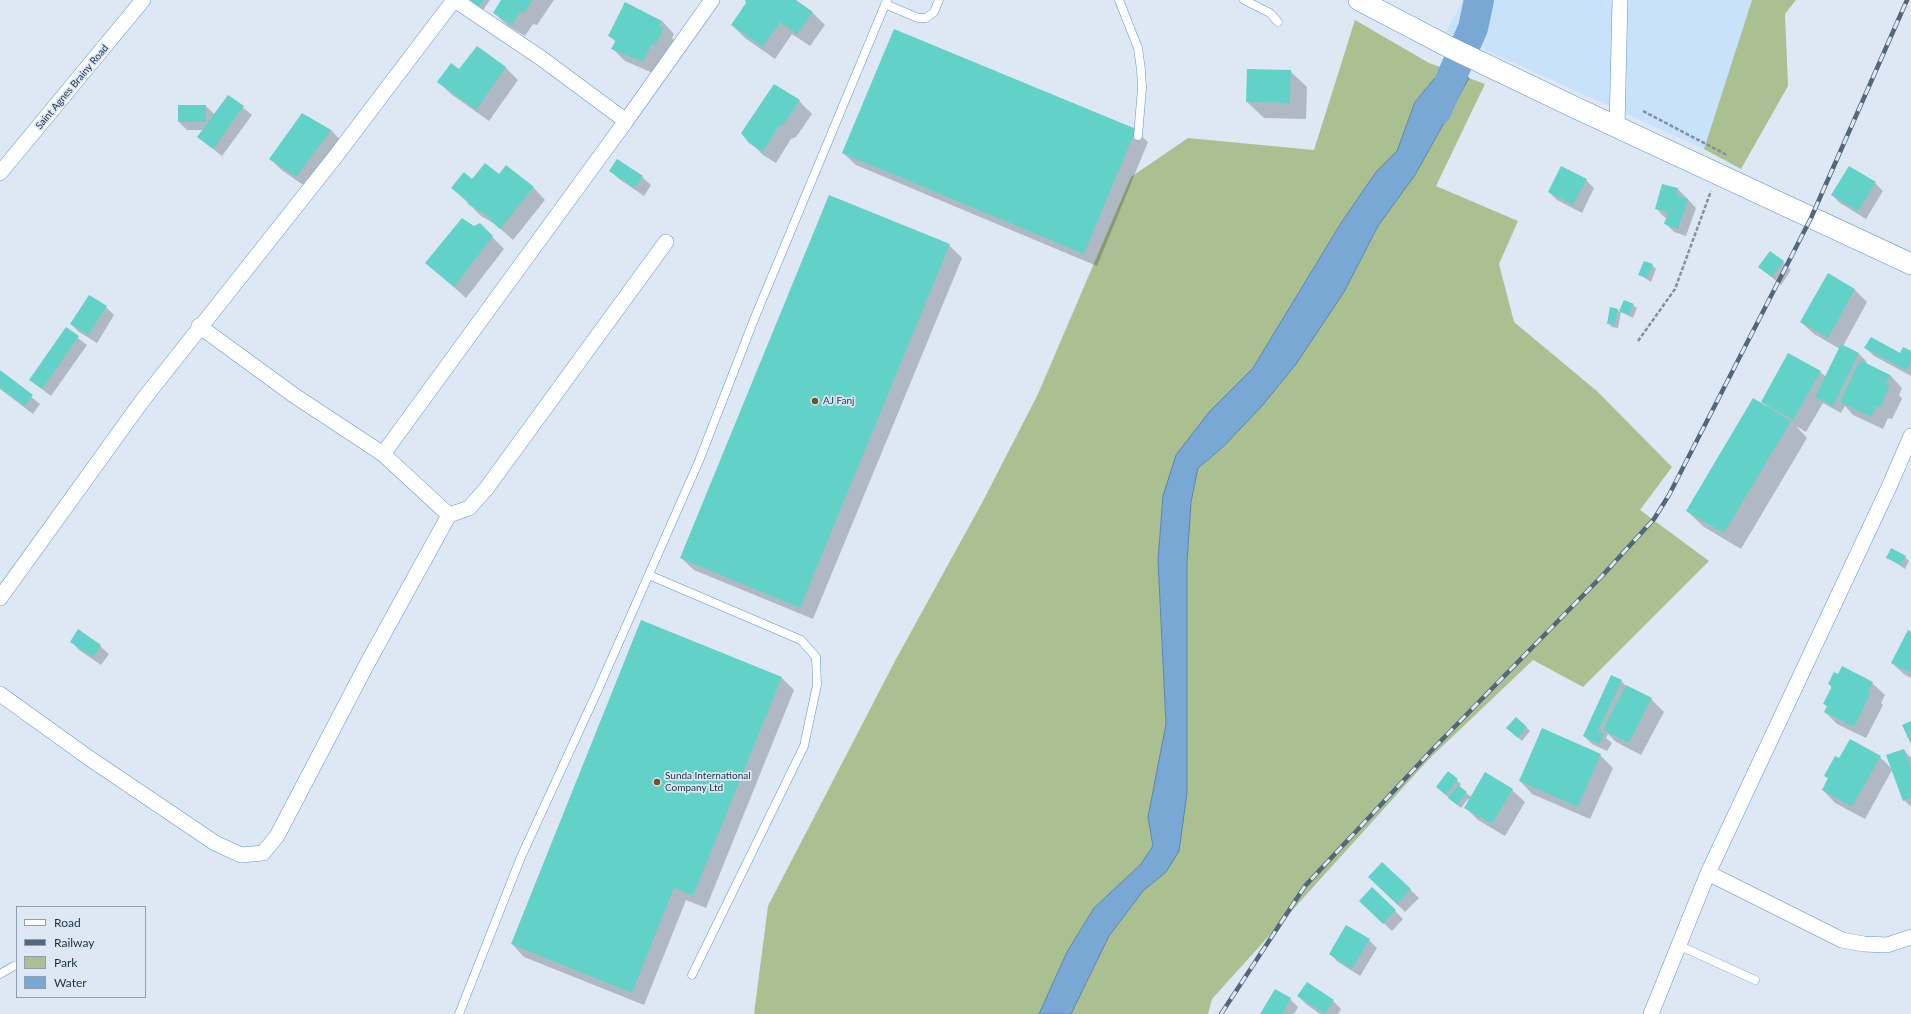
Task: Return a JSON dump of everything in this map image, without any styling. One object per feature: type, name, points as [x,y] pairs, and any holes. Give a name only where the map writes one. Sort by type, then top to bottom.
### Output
[{"type":"main road","points":[[1359,0],[1478,61],[1911,264]]},
{"type":"street","name":"Saint Agnes Brainy Road","points":[[0,173],[143,0]]},
{"type":"street","points":[[0,598],[142,401],[335,157],[455,0],[541,58],[626,121]]},
{"type":"street","points":[[383,454],[626,121],[712,0]]},
{"type":"street","points":[[1617,127],[1620,0]]},
{"type":"street","points":[[0,694],[89,758],[215,843],[241,855],[263,853],[277,836],[367,664],[449,515],[470,508],[486,488],[666,242]]},
{"type":"street","points":[[200,326],[295,396],[383,454],[449,515]]},
{"type":"street","points":[[1651,1014],[1708,873],[1889,487],[1911,436]]},
{"type":"street","points":[[1708,873],[1842,940],[1864,944],[1887,944],[1911,937]]},
{"type":"lane","points":[[460,1014],[521,857],[699,461],[755,317],[886,2],[918,18],[926,18],[934,12],[939,0]]},
{"type":"lane","points":[[1119,0],[1138,48],[1142,88],[1138,136]]},
{"type":"lane","points":[[1244,0],[1270,13],[1278,22]]},
{"type":"lane","points":[[649,575],[801,640],[816,657],[817,684],[804,746],[692,975]]},
{"type":"lane","points":[[1678,945],[1755,980]]},
{"type":"lane","points":[[0,974],[14,966]]},
{"type":"path","points":[[1638,341],[1675,289],[1718,174]]},
{"type":"shaded area","points":[[1463,0],[1752,0],[1704,149],[1446,32]]},
{"type":"green space","points":[[1752,0],[1796,0],[1785,14],[1788,86],[1741,169],[1704,149]]},
{"type":"green space","points":[[1355,20],[1429,63],[1443,68],[1415,102],[1397,151],[1376,172],[1341,223],[1253,368],[1210,411],[1163,496],[1158,560],[1166,724],[1148,817],[1153,846],[1141,864],[1094,908],[1067,952],[1039,1014],[754,1014],[768,906],[895,661],[983,501],[1038,394],[1131,177],[1188,138],[1314,150]]},
{"type":"green space","points":[[1469,78],[1485,84],[1436,186],[1518,221],[1499,264],[1514,322],[1598,392],[1672,467],[1640,510],[1709,561],[1583,687],[1533,660],[1428,760],[1212,999],[1208,1014],[1071,1014],[1109,936],[1143,891],[1166,872],[1187,793],[1187,563],[1191,502],[1198,468],[1222,449],[1344,292],[1378,226],[1415,175]]},
{"type":"water","points":[[1443,68],[1469,78],[1415,175],[1378,226],[1344,292],[1296,364],[1261,407],[1221,449],[1198,468],[1191,502],[1187,563],[1187,793],[1179,851],[1166,872],[1143,891],[1109,936],[1071,1014],[1039,1014],[1067,952],[1094,908],[1141,864],[1153,846],[1148,817],[1166,724],[1158,560],[1163,496],[1176,455],[1210,411],[1253,368],[1341,223],[1376,172],[1397,151],[1415,102]]},
{"type":"building","points":[[470,0],[484,0],[479,7]]},
{"type":"building","points":[[501,0],[533,0],[524,13],[520,12],[512,25],[493,13]]},
{"type":"building","points":[[745,0],[796,0],[813,12],[797,34],[780,22],[763,47],[731,25],[746,3]]},
{"type":"building","points":[[625,2],[662,21],[659,26],[664,28],[655,46],[652,44],[643,62],[611,49],[616,40],[608,36]]},
{"type":"building","points":[[894,29],[1136,129],[1084,254],[842,153]]},
{"type":"building","points":[[477,46],[506,67],[476,110],[437,82],[451,63],[459,69]]},
{"type":"building","points":[[1247,69],[1291,70],[1290,103],[1246,102]]},
{"type":"building","points":[[774,84],[800,100],[784,124],[778,127],[763,152],[749,143],[741,133]]},
{"type":"building","points":[[228,95],[244,106],[213,149],[197,137]]},
{"type":"building","points":[[178,105],[206,105],[206,122],[178,122]]},
{"type":"building","points":[[302,113],[331,130],[296,177],[269,159]]},
{"type":"building","points":[[617,159],[643,176],[635,188],[609,171]]},
{"type":"building","points":[[485,163],[499,174],[506,165],[534,187],[500,229],[490,220],[489,217],[468,204],[467,201],[451,188],[464,172],[472,179]]},
{"type":"building","points":[[1561,166],[1587,179],[1573,205],[1548,192]]},
{"type":"building","points":[[1849,166],[1876,182],[1858,211],[1831,195]]},
{"type":"building","points":[[1662,184],[1678,188],[1677,195],[1688,199],[1678,229],[1664,224],[1668,212],[1655,209]]},
{"type":"building","name":"AJ Fanj","points":[[829,195],[950,244],[800,608],[680,558]]},
{"type":"building","points":[[462,218],[474,226],[480,223],[493,236],[454,287],[425,263]]},
{"type":"building","points":[[1770,251],[1784,261],[1772,277],[1758,267]]},
{"type":"building","points":[[1644,261],[1653,264],[1647,278],[1638,275]]},
{"type":"building","points":[[1828,273],[1855,289],[1828,338],[1800,322]]},
{"type":"building","points":[[89,295],[107,306],[88,335],[70,324]]},
{"type":"building","points":[[1624,300],[1634,304],[1629,315],[1619,311]]},
{"type":"building","points":[[1610,307],[1618,309],[1615,325],[1607,324]]},
{"type":"building","points":[[66,327],[79,336],[42,389],[29,380]]},
{"type":"building","points":[[1871,337],[1900,353],[1903,347],[1911,351],[1911,361],[1906,370],[1864,348]]},
{"type":"building","points":[[1841,344],[1859,353],[1833,406],[1815,397]]},
{"type":"building","points":[[1788,353],[1821,371],[1793,420],[1761,402]]},
{"type":"building","points":[[1860,360],[1890,375],[1886,384],[1890,385],[1880,408],[1876,406],[1871,417],[1840,402]]},
{"type":"building","points":[[0,370],[33,395],[25,406],[0,388]]},
{"type":"building","points":[[1753,398],[1791,421],[1724,533],[1686,511]]},
{"type":"building","points":[[1891,548],[1906,556],[1901,565],[1886,558]]},
{"type":"building","name":"Sunda International Company Ltd","points":[[641,620],[782,677],[693,896],[674,888],[632,993],[511,944]]},
{"type":"building","points":[[78,629],[101,645],[93,657],[70,642]]},
{"type":"building","points":[[1908,630],[1911,632],[1911,673],[1891,663]]},
{"type":"building","points":[[1842,666],[1873,682],[1868,691],[1871,692],[1854,727],[1824,712],[1827,706],[1823,704],[1832,686],[1828,684],[1834,672],[1838,674]]},
{"type":"building","points":[[1611,675],[1622,680],[1598,731],[1604,734],[1599,744],[1583,736]]},
{"type":"building","points":[[1626,685],[1652,698],[1629,743],[1603,730]]},
{"type":"building","points":[[1516,717],[1527,727],[1518,738],[1506,728]]},
{"type":"building","points":[[1911,721],[1911,744],[1902,725]]},
{"type":"building","points":[[1542,728],[1601,754],[1578,807],[1519,781]]},
{"type":"building","points":[[1850,739],[1881,756],[1852,807],[1822,790],[1828,778],[1824,776],[1835,756],[1839,758]]},
{"type":"building","points":[[1904,749],[1911,768],[1911,798],[1903,801],[1886,755]]},
{"type":"building","points":[[1448,771],[1458,779],[1446,795],[1436,787]]},
{"type":"building","points":[[1485,772],[1513,789],[1492,824],[1464,808]]},
{"type":"building","points":[[1458,785],[1467,792],[1457,805],[1448,798]]},
{"type":"building","points":[[1382,862],[1411,889],[1397,904],[1368,877]]},
{"type":"building","points":[[1372,887],[1396,910],[1383,924],[1359,901]]},
{"type":"building","points":[[1346,925],[1370,939],[1352,969],[1329,954]]},
{"type":"building","points":[[1307,982],[1334,1000],[1325,1014],[1297,996]]},
{"type":"building","points":[[1275,989],[1291,998],[1282,1014],[1260,1014]]},
{"type":"waterway","points":[[1437,110],[1473,28],[1479,0]]},
{"type":"railway","points":[[1221,1014],[1305,886],[1432,750],[1602,576],[1654,519],[1669,495],[1811,218],[1907,0]]},
{"type":"place","name":"AJ Fanj","points":[[815,401]]},
{"type":"place","name":"Sunda International Company Ltd","points":[[657,782]]}]
